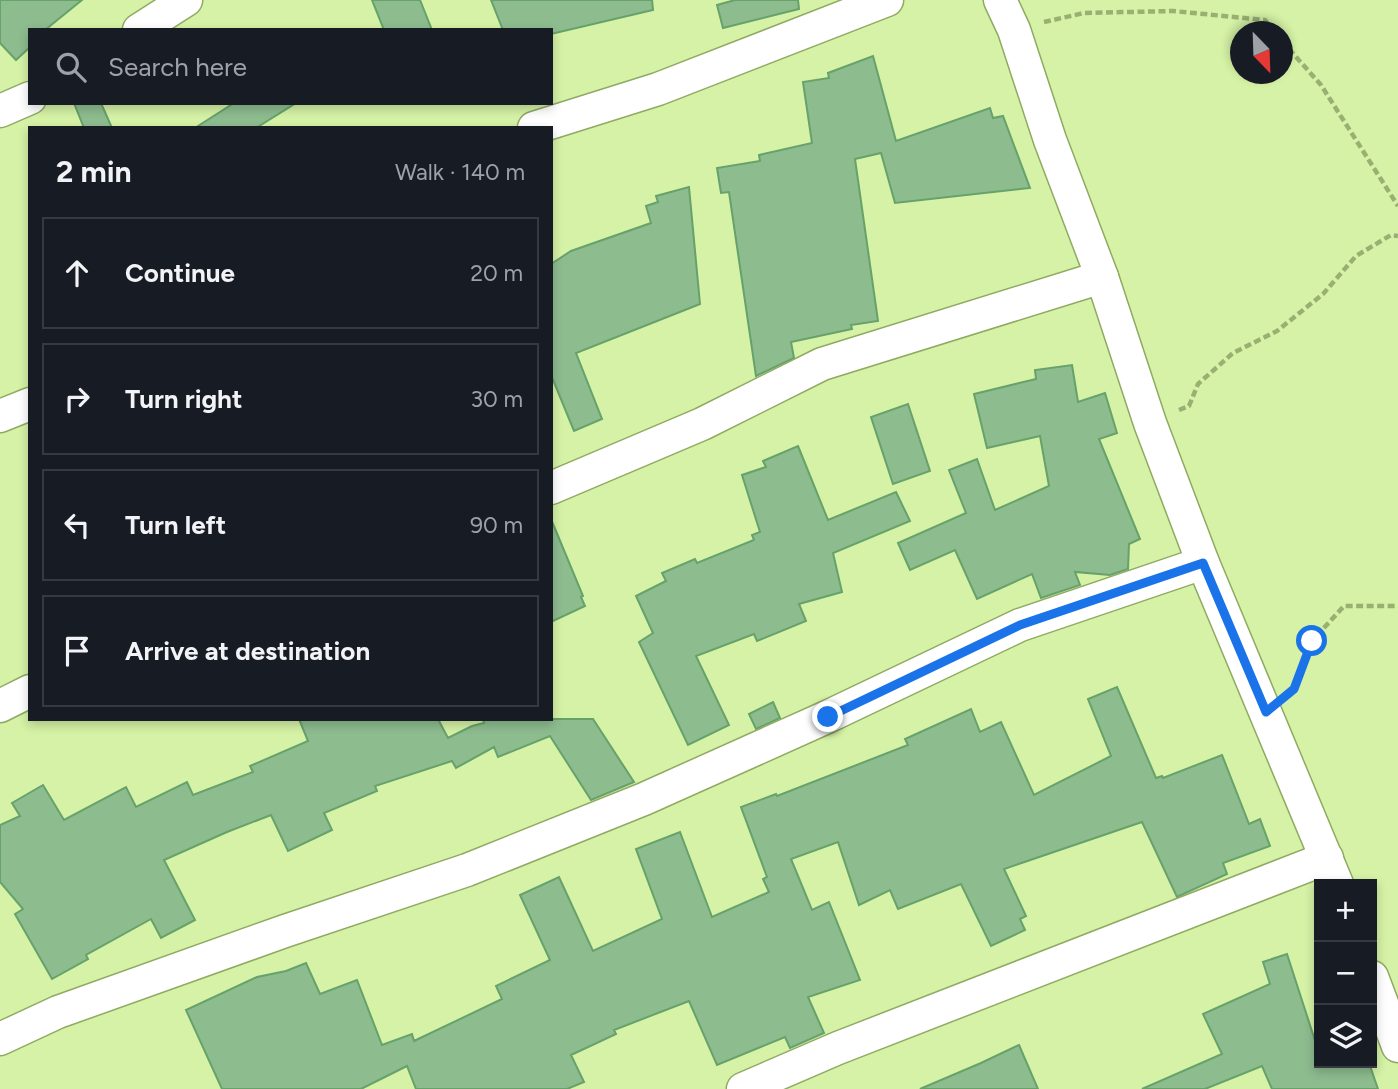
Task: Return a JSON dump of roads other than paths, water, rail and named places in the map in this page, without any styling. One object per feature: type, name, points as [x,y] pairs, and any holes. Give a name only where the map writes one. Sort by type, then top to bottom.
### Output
[{"type":"street","points":[[142,28],[186,0]]},
{"type":"street","points":[[540,126],[658,89],[887,0]]},
{"type":"street","points":[[743,1089],[838,1048],[1332,871],[1203,563],[1150,423],[1102,277],[1049,140],[1014,30],[1000,0]]},
{"type":"street","points":[[0,111],[28,99]]},
{"type":"street","points":[[553,487],[702,424],[822,364],[1102,277]]},
{"type":"street","points":[[0,416],[28,405]]},
{"type":"street","points":[[0,1039],[58,1012],[247,944],[467,870],[669,788],[828,717],[1020,625],[1203,563]]},
{"type":"street","points":[[0,706],[28,692]]},
{"type":"street","points":[[1377,990],[1398,1046]]}]
